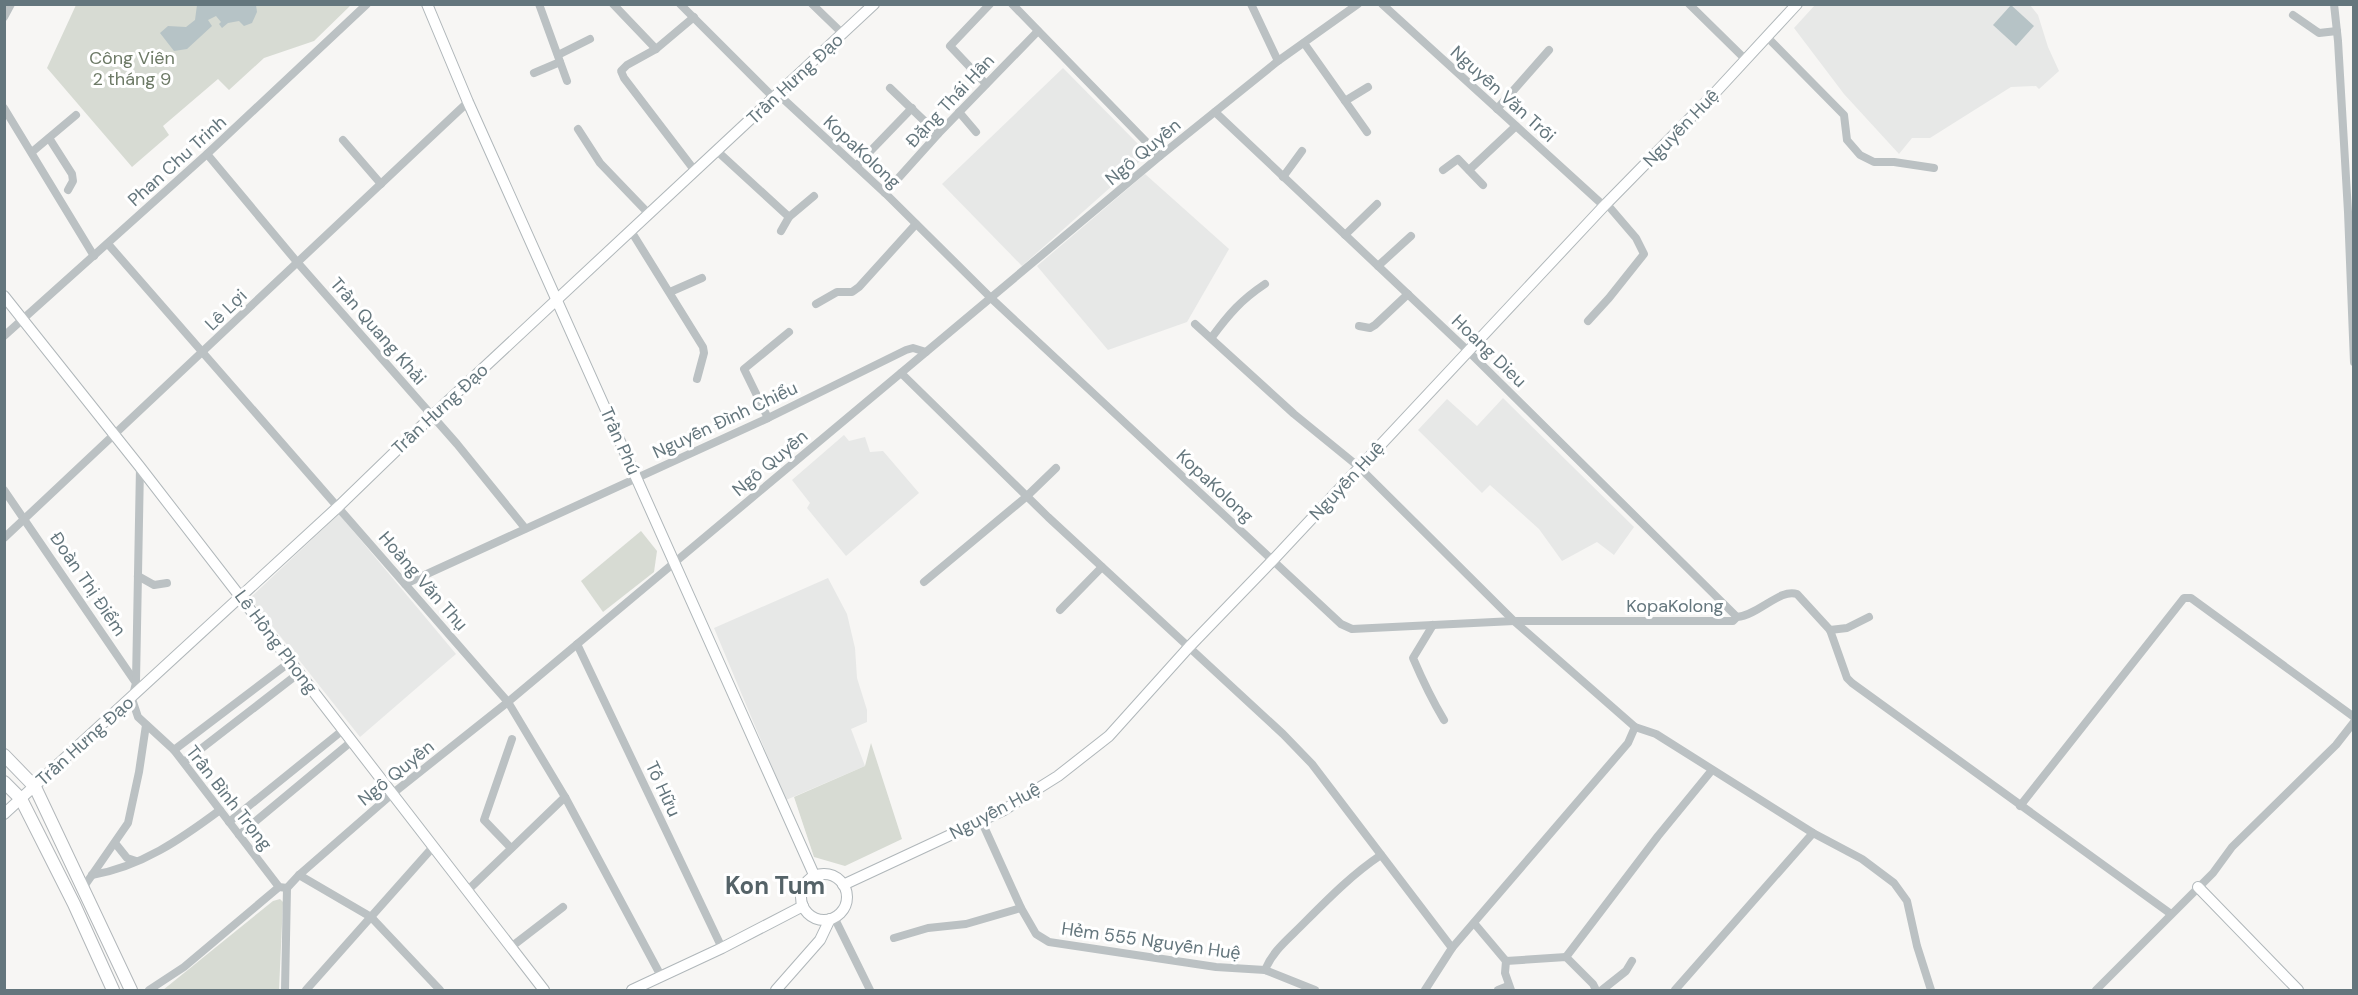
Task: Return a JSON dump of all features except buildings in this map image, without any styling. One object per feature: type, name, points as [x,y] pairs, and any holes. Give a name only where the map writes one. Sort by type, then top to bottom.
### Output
[{"type":"main road","points":[[4,755],[35,787],[130,990]]},
{"type":"main road","points":[[4,782],[21,799],[74,904],[113,990]]},
{"type":"street","points":[[4,16],[11,4]]},
{"type":"street","name":"Phan Chu Trinh","points":[[4,336],[207,154],[367,4]]},
{"type":"street","name":"Trần Phú","points":[[426,4],[814,877]]},
{"type":"street","points":[[539,4],[567,81]]},
{"type":"street","points":[[613,4],[656,49]]},
{"type":"street","name":"KopaKolong","points":[[680,4],[777,97],[885,193],[992,299],[1341,624],[1352,629],[1514,621],[1733,621],[1737,617],[1748,616],[1791,592],[1797,594],[1830,630]]},
{"type":"street","points":[[812,4],[843,34]]},
{"type":"street","name":"Trần Hưng Đạo","points":[[4,814],[132,699],[874,4]]},
{"type":"street","points":[[986,84],[950,46],[990,4]]},
{"type":"street","points":[[1012,4],[1160,156]]},
{"type":"street","points":[[1251,4],[1278,61]]},
{"type":"street","name":"Ngô Quyền","points":[[149,990],[184,967],[299,875],[392,794],[508,702],[1160,156],[1278,61],[1358,4]]},
{"type":"street","name":"Nguyễn Văn Trỗi","points":[[1382,4],[1605,204],[1636,237],[1644,254],[1610,298],[1588,321]]},
{"type":"street","points":[[1689,4],[1746,60]]},
{"type":"street","name":"Nguyễn Huệ","points":[[843,885],[1004,810],[1058,776],[1109,736],[1188,647],[1273,560],[1605,204],[1746,60],[1797,4]]},
{"type":"street","points":[[2334,4],[2353,309],[2354,362]]},
{"type":"street","points":[[2293,15],[2319,33],[2337,31]]},
{"type":"street","points":[[694,17],[656,49],[627,65],[621,71],[695,171]]},
{"type":"street","name":"Đặng Thái Hân","points":[[885,193],[938,134],[1038,31]]},
{"type":"street","points":[[1767,37],[1844,116],[1848,140],[1860,155],[1874,162],[1894,162],[1934,168]]},
{"type":"street","points":[[534,74],[590,39]]},
{"type":"street","points":[[1304,43],[1367,132]]},
{"type":"street","points":[[1497,109],[1549,50]]},
{"type":"street","points":[[1345,101],[1368,87]]},
{"type":"street","points":[[890,88],[938,134]]},
{"type":"street","name":"Lê Lợi","points":[[4,538],[468,102]]},
{"type":"street","points":[[4,108],[94,256]]},
{"type":"street","points":[[856,166],[912,108]]},
{"type":"street","points":[[959,112],[976,132]]},
{"type":"street","name":"Hoang Dieu","points":[[1215,112],[1468,351],[1737,617]]},
{"type":"street","points":[[32,152],[76,115]]},
{"type":"street","points":[[1469,170],[1516,126]]},
{"type":"street","points":[[578,129],[600,163],[649,214]]},
{"type":"street","points":[[49,138],[72,174],[73,181],[68,190]]},
{"type":"street","points":[[343,140],[381,184]]},
{"type":"street","points":[[717,151],[789,217]]},
{"type":"street","points":[[1284,177],[1302,151]]},
{"type":"street","name":"Trần Quang Khải","points":[[207,154],[297,262],[433,415],[525,528]]},
{"type":"street","points":[[1443,170],[1458,159],[1483,185]]},
{"type":"street","points":[[781,231],[789,217],[814,196]]},
{"type":"street","points":[[1345,235],[1377,204]]},
{"type":"street","points":[[816,304],[837,292],[852,292],[859,287],[916,224]]},
{"type":"street","points":[[631,231],[703,347],[703,357],[697,379]]},
{"type":"street","points":[[1378,266],[1411,236]]},
{"type":"street","name":"Hoàng Văn Thụ","points":[[108,244],[508,702],[565,797],[661,976]]},
{"type":"street","points":[[670,292],[702,278]]},
{"type":"street","points":[[1212,337],[1244,297],[1265,284]]},
{"type":"street","points":[[1359,326],[1370,328],[1375,325],[1408,294]]},
{"type":"street","name":"Lê Hồng Phong","points":[[4,296],[140,467],[544,990]]},
{"type":"street","points":[[1196,324],[1294,414],[1359,467],[1514,621],[1635,727],[1656,734],[1813,833],[1862,859],[1894,883],[1904,896],[1931,990]]},
{"type":"street","points":[[768,418],[744,369],[789,332]]},
{"type":"street","name":"Nguyễn Đình Chiểu","points":[[405,585],[768,418],[906,350],[913,348],[926,352]]},
{"type":"street","points":[[901,373],[1026,496],[1283,734],[1312,764],[1452,948]]},
{"type":"street","points":[[132,699],[136,683],[140,467]]},
{"type":"street","points":[[924,582],[1056,468]]},
{"type":"street","name":"Đoàn Thị Điểm","points":[[4,490],[136,683]]},
{"type":"street","points":[[1060,610],[1102,567]]},
{"type":"street","points":[[138,576],[154,585],[167,583]]},
{"type":"street","points":[[2019,806],[2184,598],[2191,598],[2354,717]]},
{"type":"street","points":[[1869,617],[1847,628],[1830,630],[1847,678],[1852,683],[2171,914]]},
{"type":"street","points":[[1433,625],[1413,658],[1426,682],[1431,699],[1444,720]]},
{"type":"street","name":"Tố Hữu","points":[[577,644],[722,948]]},
{"type":"street","points":[[174,750],[290,662]]},
{"type":"street","points":[[184,762],[299,673]]},
{"type":"street","name":"Trần Bình Trọng","points":[[132,699],[138,717],[174,750],[239,835],[283,887]]},
{"type":"street","points":[[2096,990],[2213,873],[2232,847],[2336,745],[2354,722]]},
{"type":"street","points":[[83,888],[128,823],[146,725]]},
{"type":"street","points":[[1425,990],[1452,948],[1628,743],[1635,727]]},
{"type":"street","points":[[229,822],[343,730]]},
{"type":"street","points":[[511,848],[484,820],[512,739]]},
{"type":"street","points":[[239,835],[352,741]]},
{"type":"street","points":[[1566,957],[1658,836],[1712,770]]},
{"type":"street","points":[[467,891],[565,797]]},
{"type":"street","points":[[92,875],[110,872],[175,843],[220,810]]},
{"type":"street","name":"Hẻm 555 Nguyễn Huệ","points":[[981,820],[1021,908],[1036,934],[1049,942],[1215,967],[1265,970],[1315,990]]},
{"type":"street","points":[[1675,990],[1813,833]]},
{"type":"street","points":[[115,843],[127,858],[136,861]]},
{"type":"street","points":[[306,990],[433,847]]},
{"type":"street","points":[[1265,970],[1270,957],[1321,905],[1358,870],[1381,855]]},
{"type":"street","points":[[299,875],[371,918],[440,990]]},
{"type":"street","points":[[776,990],[820,940],[832,918],[844,908],[846,900],[843,885],[835,877],[826,875],[814,877],[804,886],[801,895],[803,906],[812,917],[821,920],[832,918]]},
{"type":"street","points":[[283,887],[285,990]]},
{"type":"street","points":[[2198,887],[2298,990]]},
{"type":"street","points":[[632,990],[722,948],[803,906]]},
{"type":"street","points":[[511,947],[563,907]]},
{"type":"street","points":[[894,938],[928,928],[966,924],[1021,908]]},
{"type":"street","points":[[832,918],[870,990]]},
{"type":"street","points":[[1474,923],[1506,961],[1505,973],[1510,988],[1498,990]]},
{"type":"street","points":[[1506,961],[1566,957],[1593,984],[1596,990]]},
{"type":"street","points":[[1602,990],[1626,971],[1632,961]]},
{"type":"shaded area","points":[[197,5],[256,5],[257,12],[252,23],[244,26],[239,21],[228,23],[222,28],[216,16],[208,20],[212,26],[187,49],[174,51],[160,33],[168,26],[186,27],[195,20]]},
{"type":"shaded area","points":[[1815,5],[2030,5],[2038,15],[2048,47],[2059,71],[2039,89],[2036,86],[2011,87],[1930,138],[1912,138],[1899,154],[1844,94],[1794,28]]},
{"type":"shaded area","points":[[2011,5],[2034,26],[2016,46],[1993,25]]},
{"type":"shaded area","points":[[1063,68],[1148,154],[1022,266],[942,184]]},
{"type":"shaded area","points":[[1145,174],[1229,249],[1187,322],[1108,350],[1037,266]]},
{"type":"shaded area","points":[[1503,398],[1634,527],[1614,555],[1597,542],[1562,561],[1539,529],[1490,485],[1482,493],[1418,430],[1447,399],[1477,426]]},
{"type":"shaded area","points":[[844,435],[849,441],[865,437],[870,452],[883,451],[919,493],[846,556],[807,508],[810,503],[792,480]]},
{"type":"shaded area","points":[[339,514],[456,654],[360,737],[250,598]]},
{"type":"shaded area","points":[[828,578],[847,614],[855,648],[857,678],[867,710],[867,722],[851,729],[865,766],[786,800],[714,628]]},
{"type":"green space","name":"Công Viên 2 tháng 9","points":[[76,5],[351,5],[314,41],[264,58],[229,90],[218,79],[163,126],[169,135],[132,167],[47,68]]},
{"type":"green space","points":[[641,531],[657,551],[654,572],[603,612],[581,581]]},
{"type":"green space","points":[[871,743],[902,839],[845,866],[814,857],[794,797],[865,766]]},
{"type":"green space","points":[[280,899],[283,902],[279,990],[163,990],[273,901]]},
{"type":"district","name":"Kon Tum","points":[[775,886]]}]
